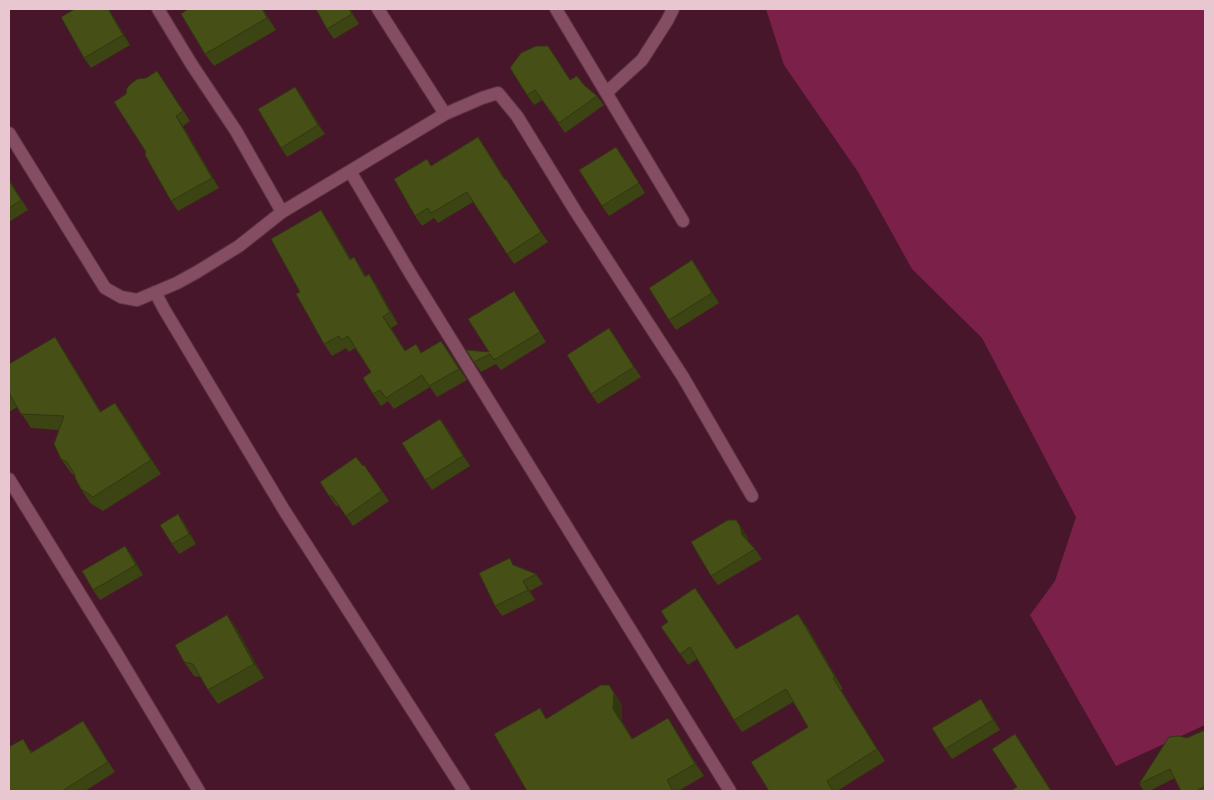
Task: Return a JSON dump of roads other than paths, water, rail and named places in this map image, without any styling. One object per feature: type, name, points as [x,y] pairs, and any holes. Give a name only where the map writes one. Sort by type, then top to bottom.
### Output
[{"type":"street","points":[[158,9],[192,65],[236,131],[282,212]]},
{"type":"street","points":[[378,9],[445,114]]},
{"type":"street","points":[[556,9],[683,221]]},
{"type":"street","points":[[607,92],[642,60],[673,9]]},
{"type":"street","points":[[9,133],[105,288],[121,297],[137,300],[190,276],[230,251],[282,212],[445,114],[498,93],[517,116],[576,212],[683,377],[752,496]]},
{"type":"street","points":[[350,171],[410,273],[730,791]]},
{"type":"street","points":[[155,292],[284,510],[464,791]]},
{"type":"street","points":[[9,479],[117,654],[198,791]]}]
